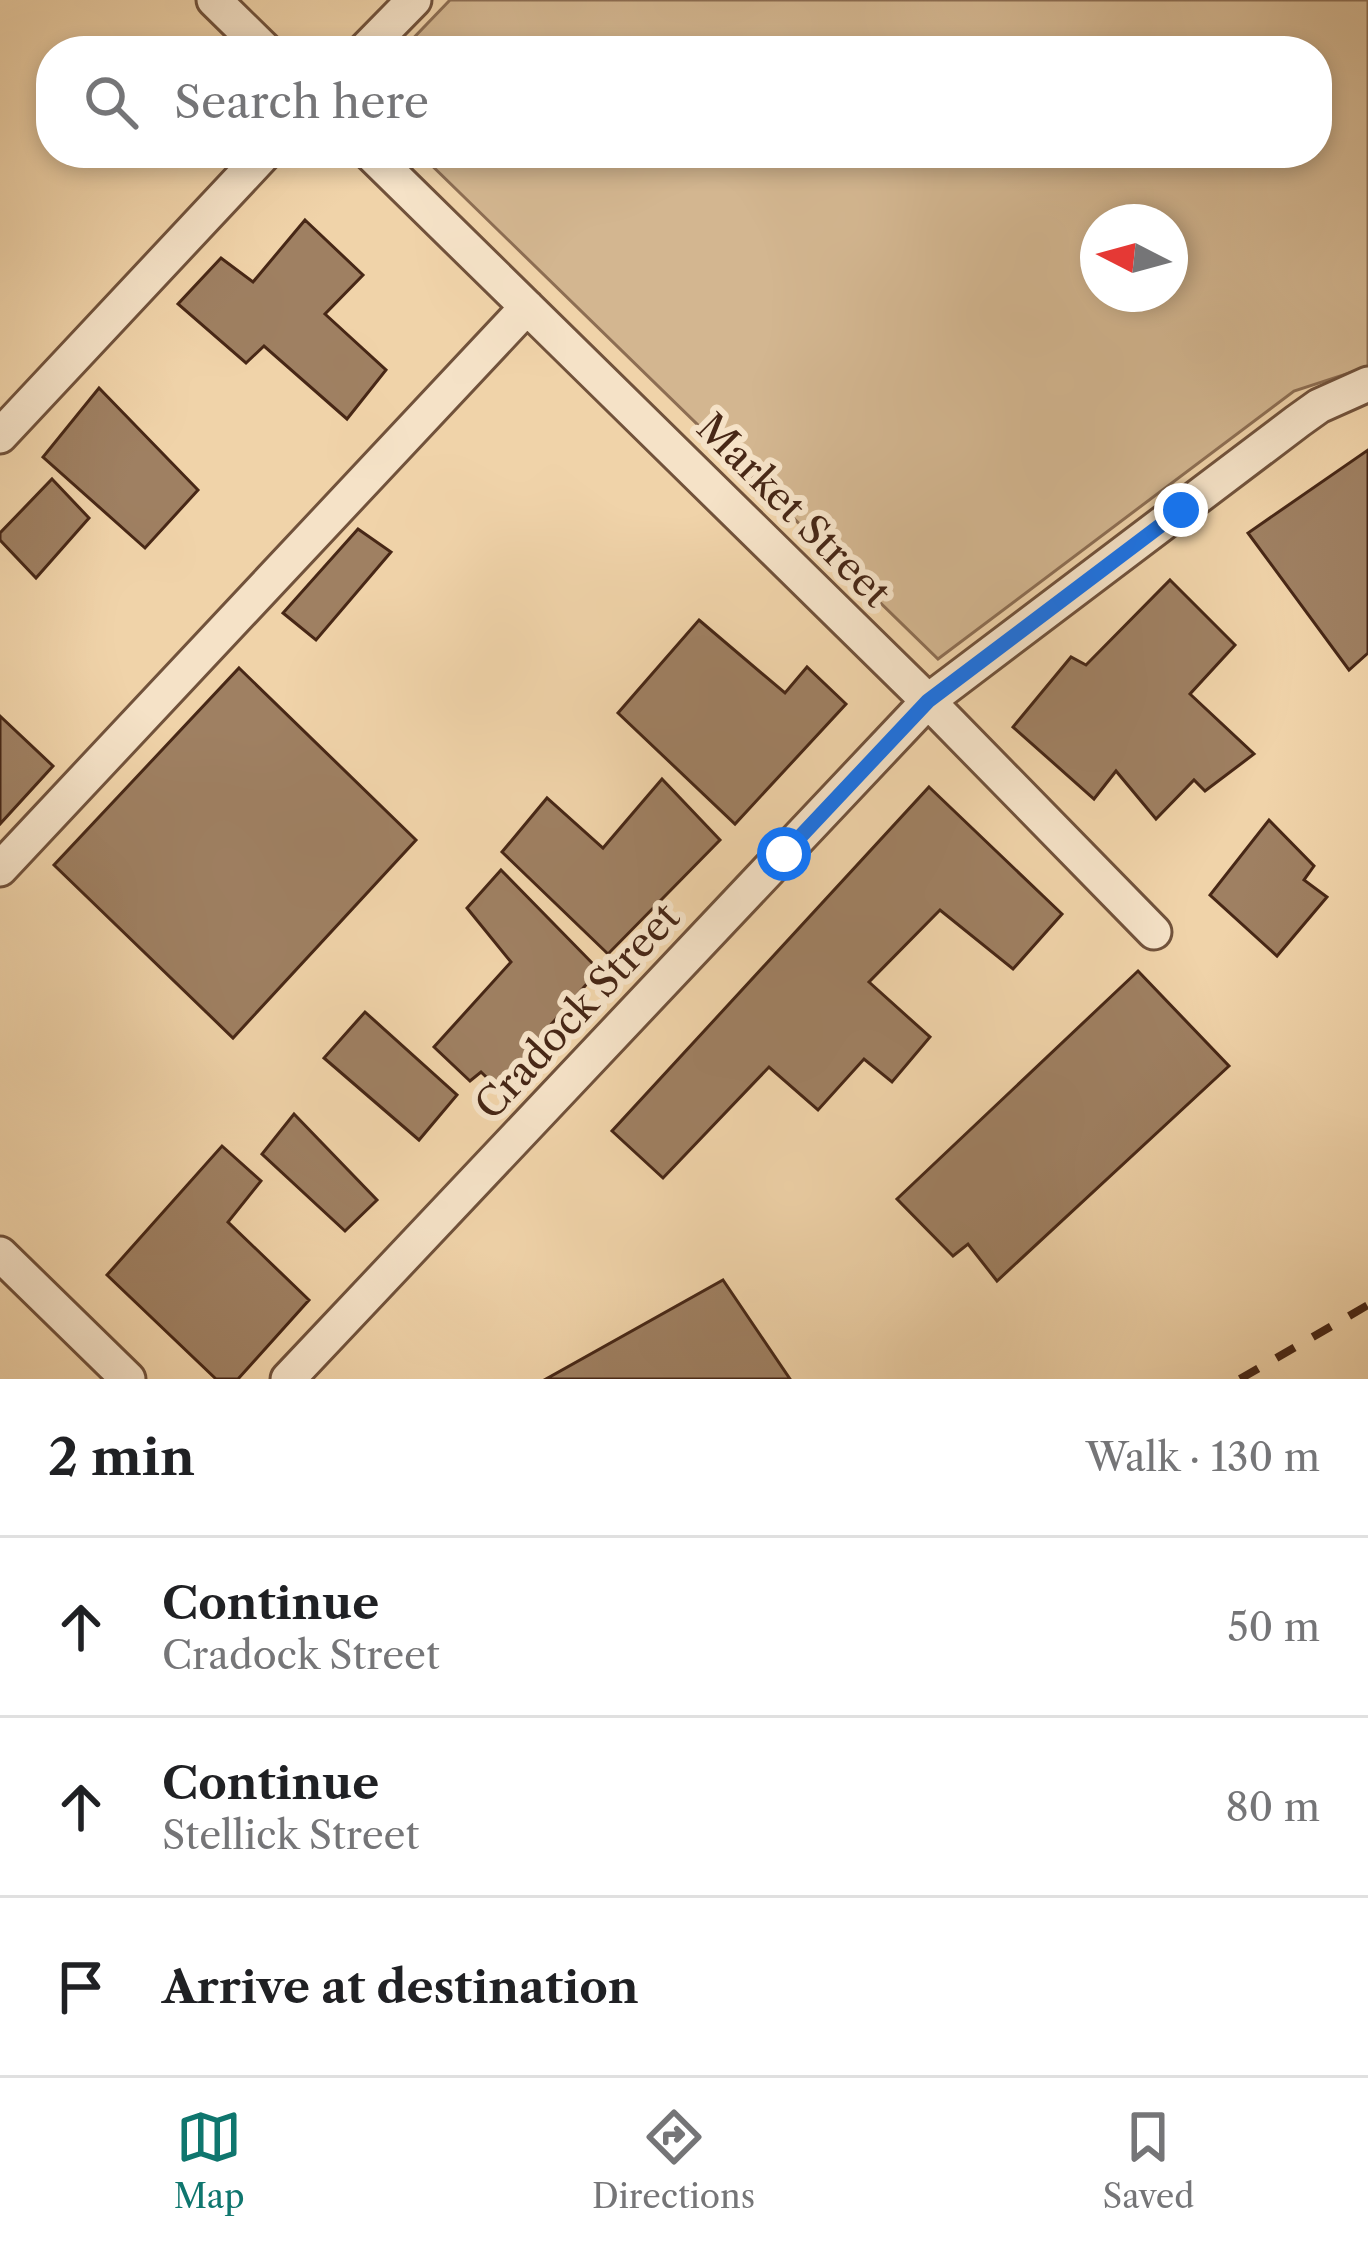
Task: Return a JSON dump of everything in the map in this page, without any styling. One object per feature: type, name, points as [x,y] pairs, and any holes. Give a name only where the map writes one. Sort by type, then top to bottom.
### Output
[{"type":"street","points":[[214,0],[251,36]]},
{"type":"street","points":[[379,36],[415,0]]},
{"type":"street","points":[[0,436],[252,168]]},
{"type":"street","name":"Market Street","points":[[385,168],[928,701],[1154,932]]},
{"type":"street","points":[[0,868],[527,307]]},
{"type":"street","name":"Cradock Street","points":[[288,1379],[928,701],[1319,406],[1368,384]]},
{"type":"street","points":[[0,1254],[128,1379]]},
{"type":"shaded area","points":[[450,0],[1368,0],[1368,367],[1294,391],[938,659],[434,168],[1332,168],[1332,36],[415,36]]},
{"type":"building","points":[[305,220],[363,275],[325,314],[386,370],[347,419],[264,346],[246,363],[178,304],[221,258],[253,282]]},
{"type":"building","points":[[99,388],[198,490],[145,548],[43,457]]},
{"type":"building","points":[[1368,450],[1368,653],[1349,670],[1248,533]]},
{"type":"building","points":[[52,479],[89,518],[36,578],[0,540],[0,533]]},
{"type":"building","points":[[358,529],[391,552],[316,640],[283,613]]},
{"type":"building","points":[[1170,580],[1235,645],[1190,694],[1254,754],[1205,791],[1194,780],[1156,819],[1116,771],[1094,799],[1013,727],[1071,657],[1086,665]]},
{"type":"building","points":[[699,620],[785,693],[807,667],[846,704],[735,824],[618,713]]},
{"type":"building","points":[[239,668],[416,840],[233,1038],[54,865]]},
{"type":"building","points":[[0,716],[53,766],[0,824]]},
{"type":"building","points":[[662,779],[720,840],[608,954],[502,852],[547,798],[603,848]]},
{"type":"building","points":[[929,787],[1062,914],[1013,969],[940,910],[869,982],[930,1037],[892,1082],[864,1059],[818,1110],[769,1067],[663,1178],[612,1131]]},
{"type":"building","points":[[1269,820],[1314,866],[1304,880],[1327,897],[1277,956],[1210,895]]},
{"type":"building","points":[[501,870],[599,970],[526,1053],[535,1065],[507,1097],[481,1072],[470,1081],[434,1047],[511,962],[467,908]]},
{"type":"building","points":[[1138,971],[1229,1066],[997,1281],[968,1244],[953,1256],[897,1199]]},
{"type":"building","points":[[365,1012],[457,1095],[419,1140],[324,1058]]},
{"type":"building","points":[[294,1114],[377,1200],[345,1231],[262,1154]]},
{"type":"building","points":[[222,1146],[261,1181],[228,1222],[309,1300],[238,1379],[216,1379],[107,1275]]},
{"type":"building","points":[[723,1280],[790,1379],[546,1379]]},
{"type":"railway","points":[[1240,1379],[1368,1305]]},
{"type":"route","points":[[784,854],[928,701],[1181,510]]}]
